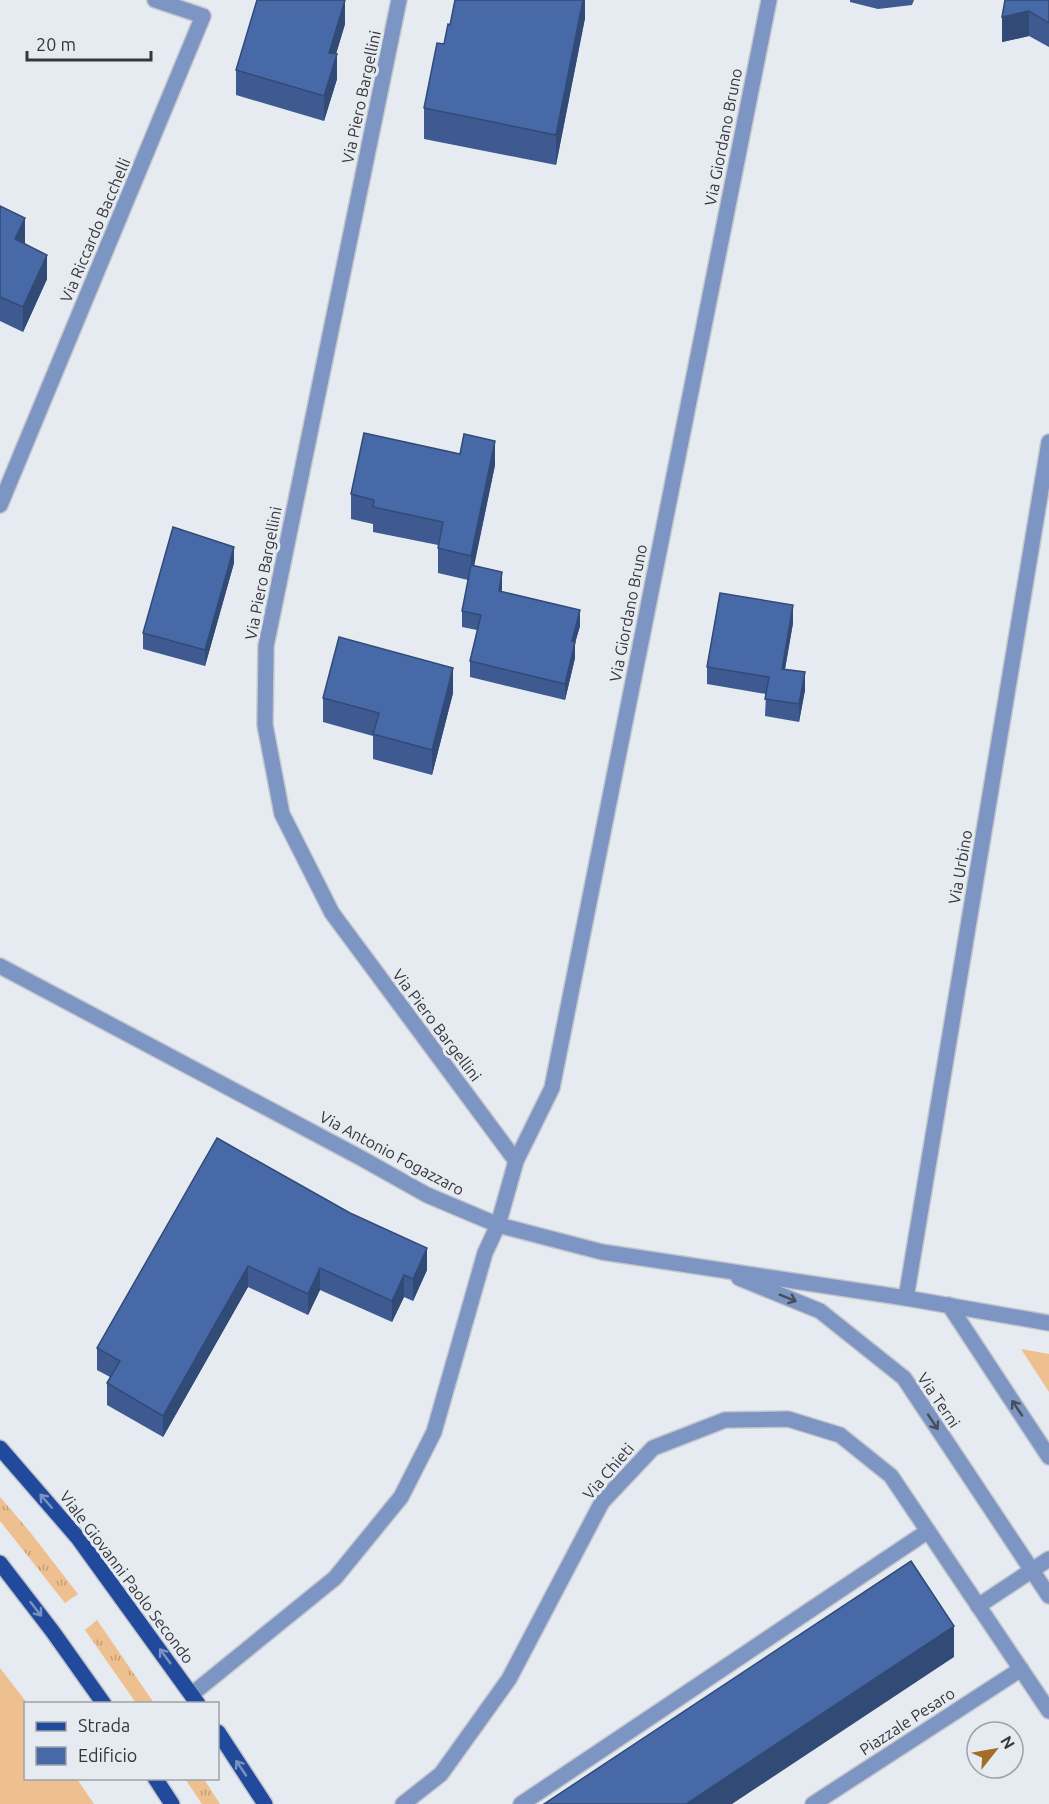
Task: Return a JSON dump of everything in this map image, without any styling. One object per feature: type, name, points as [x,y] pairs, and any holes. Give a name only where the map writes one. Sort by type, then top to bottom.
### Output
[{"type":"main road","name":"Viale Giovanni Paolo Secondo","points":[[0,1448],[78,1538],[195,1699]]},
{"type":"main road","points":[[0,1563],[103,1702]]},
{"type":"main road","points":[[219,1734],[265,1804]]},
{"type":"main road","points":[[156,1780],[172,1804]]},
{"type":"street","name":"Via Riccardo Bacchelli","points":[[0,505],[203,16],[155,0]]},
{"type":"street","name":"Via Piero Bargellini","points":[[399,0],[266,646],[265,725],[282,814],[332,912],[516,1161]]},
{"type":"street","name":"Via Giordano Bruno","points":[[195,1699],[335,1578],[401,1497],[434,1432],[485,1253],[498,1225],[516,1161],[552,1088],[769,0]]},
{"type":"street","name":"Via Urbino","points":[[906,1298],[1049,442]]},
{"type":"street","name":"Via Antonio Fogazzaro","points":[[0,966],[427,1195],[498,1225],[602,1251],[906,1298],[1049,1323]]},
{"type":"street","name":"Via Terni","points":[[714,1268],[820,1311],[904,1378],[1049,1596]]},
{"type":"street","points":[[948,1305],[1049,1456]]},
{"type":"street","name":"Via Chieti","points":[[403,1804],[441,1774],[509,1679],[602,1502],[653,1448],[725,1420],[788,1419],[840,1435],[891,1476],[1049,1711]]},
{"type":"street","points":[[521,1804],[928,1531]]},
{"type":"street","points":[[978,1606],[1049,1559]]},
{"type":"street","name":"Piazzale Pesaro","points":[[813,1804],[1021,1669]]},
{"type":"green space","points":[[1021,1349],[1049,1354],[1049,1392]]},
{"type":"green space","points":[[0,1497],[78,1594],[65,1603],[0,1521]]},
{"type":"green space","points":[[97,1620],[153,1702],[135,1702],[85,1630]]},
{"type":"green space","points":[[0,1668],[26,1702],[24,1702],[24,1780],[78,1780],[94,1804],[0,1804]]},
{"type":"green space","points":[[186,1780],[205,1780],[220,1804],[202,1804]]},
{"type":"building","points":[[257,0],[345,0],[329,53],[337,54],[324,96],[236,70]]},
{"type":"building","points":[[455,0],[583,0],[556,135],[424,108],[437,43],[444,44]]},
{"type":"building","points":[[1005,0],[1049,0],[1049,23],[1029,11],[1002,17]]},
{"type":"building","points":[[0,206],[25,218],[15,239],[47,255],[23,307],[0,297]]},
{"type":"building","points":[[364,433],[460,454],[464,434],[495,441],[471,556],[438,548],[443,522],[373,507],[374,500],[351,494]]},
{"type":"building","points":[[173,527],[234,547],[205,650],[143,633]]},
{"type":"building","points":[[471,565],[502,572],[499,591],[580,610],[565,684],[470,661],[481,615],[462,611]]},
{"type":"building","points":[[720,593],[793,605],[782,669],[805,672],[799,704],[765,699],[769,677],[707,667]]},
{"type":"building","points":[[339,637],[453,668],[432,750],[373,734],[379,713],[323,698]]},
{"type":"building","points":[[217,1138],[350,1213],[427,1248],[413,1279],[404,1275],[392,1301],[320,1268],[308,1294],[248,1266],[163,1416],[107,1383],[120,1361],[97,1348]]},
{"type":"building","points":[[911,1561],[954,1626],[686,1804],[544,1804]]}]
